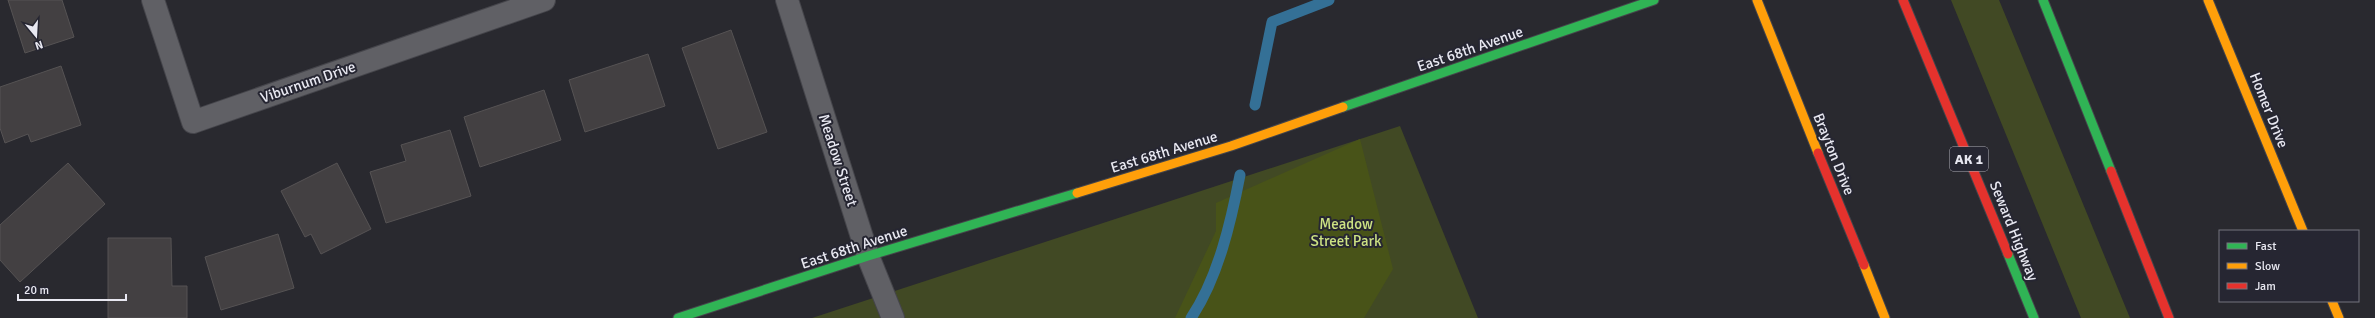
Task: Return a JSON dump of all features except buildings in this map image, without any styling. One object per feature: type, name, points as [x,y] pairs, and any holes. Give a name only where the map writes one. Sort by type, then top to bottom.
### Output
[{"type":"main road","name":"East 68th Avenue","points":[[678,318],[868,256],[1231,146],[1654,0]]},
{"type":"main road","name":"Brayton Drive","points":[[1757,0],[1885,318]]},
{"type":"main road","name":"Seward Highway","points":[[1903,0],[2034,318]]},
{"type":"main road","points":[[2043,0],[2169,318]]},
{"type":"main road","name":"Homer Drive","points":[[2208,0],[2303,230]]},
{"type":"main road","points":[[2332,302],[2339,318]]},
{"type":"street","name":"Viburnum Drive","points":[[153,0],[193,122],[544,0]]},
{"type":"street","name":"Meadow Street","points":[[787,0],[868,256],[893,318]]},
{"type":"green space","points":[[1951,0],[1999,0],[2130,318],[2081,318]]},
{"type":"green space","name":"Meadow Street Park","points":[[1400,126],[1478,318],[812,318]]},
{"type":"green space","points":[[1360,139],[1393,269],[1364,318],[1175,318],[1216,231],[1216,203]]},
{"type":"waterway","points":[[1255,105],[1272,22],[1329,0]]},
{"type":"waterway","points":[[1191,318],[1209,285],[1216,268],[1228,230],[1240,175]]},
{"type":"traffic: fast","points":[[1343,107],[1654,0]]},
{"type":"traffic: fast","points":[[2043,0],[2111,171]]},
{"type":"traffic: fast","points":[[678,318],[868,256],[1077,193]]},
{"type":"traffic: fast","points":[[2008,254],[2034,318]]},
{"type":"traffic: slow","points":[[1757,0],[1818,153]]},
{"type":"traffic: slow","points":[[2208,0],[2303,230]]},
{"type":"traffic: slow","points":[[1077,193],[1231,146],[1343,107]]},
{"type":"traffic: slow","points":[[1864,265],[1885,318]]},
{"type":"traffic: slow","points":[[2332,302],[2339,318]]},
{"type":"traffic: jam","points":[[1903,0],[2008,254]]},
{"type":"traffic: jam","points":[[1818,153],[1864,265]]},
{"type":"traffic: jam","points":[[2111,171],[2169,318]]}]
